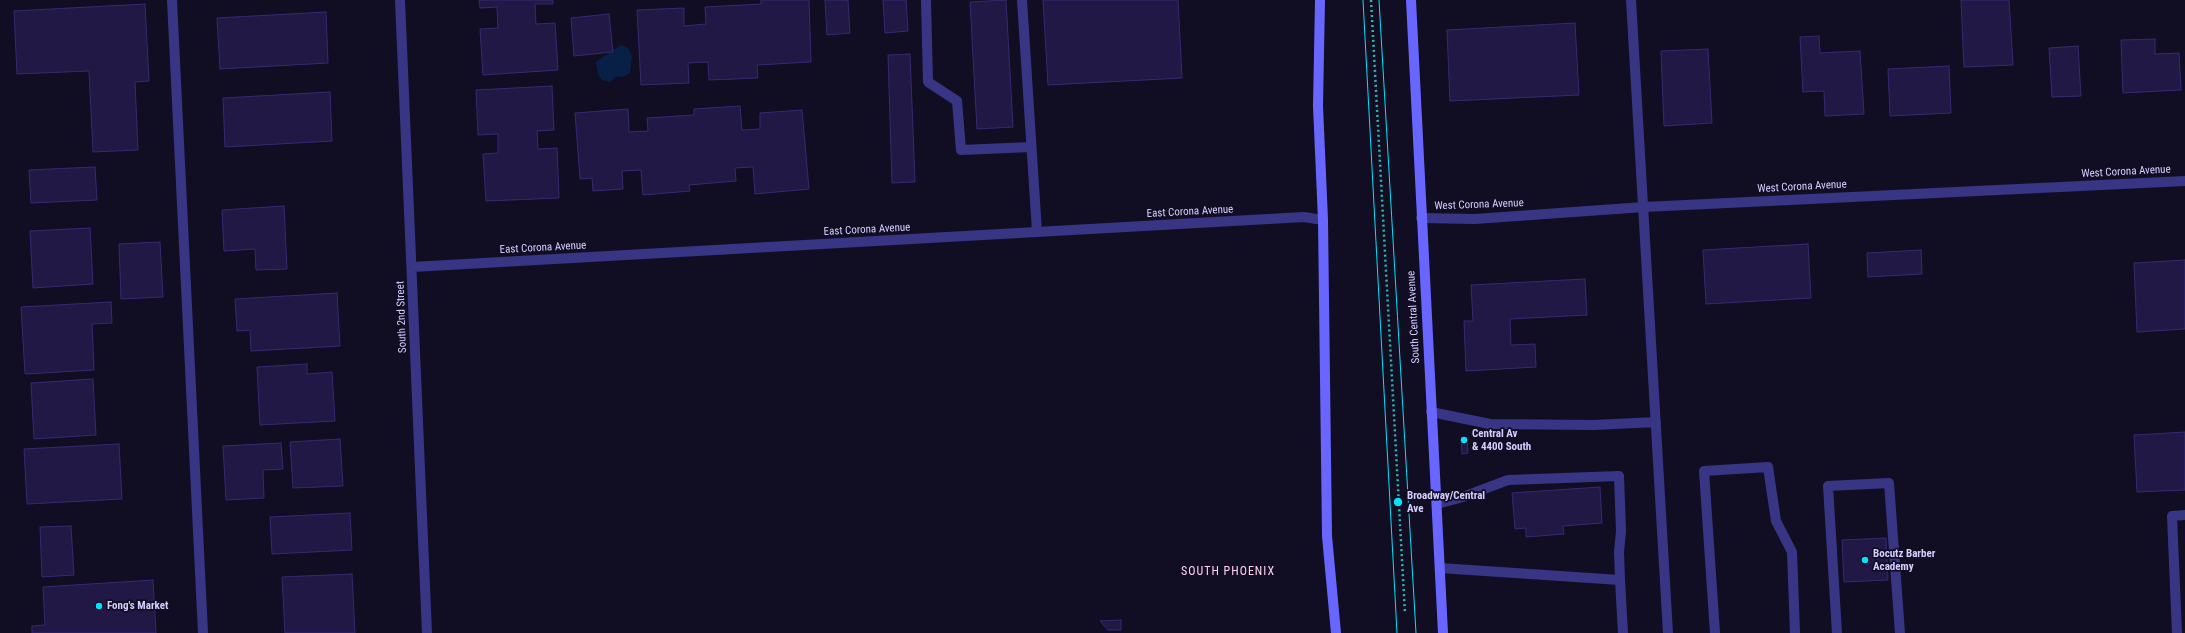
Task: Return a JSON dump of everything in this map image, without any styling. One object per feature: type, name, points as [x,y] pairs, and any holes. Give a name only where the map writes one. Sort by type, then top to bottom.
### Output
[{"type":"main road","points":[[1320,0],[1318,106],[1323,220],[1328,536],[1336,633]]},
{"type":"main road","name":"South Central Avenue","points":[[1411,0],[1443,633]]},
{"type":"street","points":[[172,0],[203,633]]},
{"type":"street","name":"South 2nd Street","points":[[400,0],[428,633]]},
{"type":"street","points":[[926,0],[928,82],[957,101],[961,150],[1031,147]]},
{"type":"street","points":[[1022,0],[1036,232]]},
{"type":"street","points":[[1630,0],[1644,207],[1668,633]]},
{"type":"street","name":"West Corona Avenue","points":[[1421,218],[1475,219],[1644,207],[2185,181]]},
{"type":"street","name":"East Corona Avenue","points":[[412,267],[1304,217],[1323,220]]},
{"type":"street","points":[[1431,412],[1490,424],[1594,425],[1656,422]]},
{"type":"street","points":[[1715,633],[1704,471],[1768,467],[1776,520],[1792,552],[1795,633]]},
{"type":"street","points":[[1436,504],[1462,497],[1508,480],[1619,476],[1621,531],[1620,580],[1624,633]]},
{"type":"street","points":[[1837,633],[1828,486],[1890,483],[1900,633]]},
{"type":"street","points":[[2177,633],[2172,516],[2185,515]]},
{"type":"street","points":[[1440,568],[1620,580]]},
{"type":"path","points":[[1371,0],[1405,614]]},
{"type":"water","points":[[621,45],[628,48],[632,56],[630,73],[623,77],[615,77],[610,82],[602,80],[598,74],[596,62]]},
{"type":"building","points":[[479,0],[553,0],[553,4],[535,4],[536,24],[555,23],[558,70],[483,75],[480,29],[498,28],[497,7],[480,8]]},
{"type":"building","points":[[761,0],[809,0],[811,62],[757,65],[758,78],[709,80],[708,62],[688,63],[689,83],[641,85],[637,10],[684,8],[684,26],[706,24],[705,7],[761,4]]},
{"type":"building","points":[[825,0],[848,0],[850,33],[827,35]]},
{"type":"building","points":[[883,0],[906,0],[908,31],[885,33]]},
{"type":"building","points":[[1006,0],[1013,127],[977,129],[970,2]]},
{"type":"building","points":[[1043,0],[1178,0],[1182,78],[1048,85]]},
{"type":"building","points":[[1961,0],[2009,0],[2013,65],[1964,67]]},
{"type":"building","points":[[145,4],[149,81],[135,82],[138,150],[93,152],[89,71],[17,74],[14,11]]},
{"type":"building","points":[[326,12],[328,63],[220,69],[217,18]]},
{"type":"building","points":[[609,14],[613,52],[574,56],[571,18]]},
{"type":"building","points":[[1575,23],[1579,95],[1450,101],[1447,30]]},
{"type":"building","points":[[1819,36],[1820,53],[1860,51],[1864,114],[1825,116],[1824,91],[1803,92],[1800,37]]},
{"type":"building","points":[[2155,39],[2155,54],[2179,53],[2181,90],[2123,93],[2121,40]]},
{"type":"building","points":[[2078,46],[2081,96],[2052,97],[2049,48]]},
{"type":"building","points":[[1708,49],[1712,123],[1664,126],[1661,51]]},
{"type":"building","points":[[910,54],[915,182],[892,183],[888,55]]},
{"type":"building","points":[[1949,66],[1951,113],[1890,116],[1888,69]]},
{"type":"building","points":[[552,86],[554,130],[537,131],[538,149],[557,148],[559,198],[486,201],[483,154],[498,153],[498,134],[478,135],[476,90]]},
{"type":"building","points":[[330,92],[332,141],[225,147],[223,98]]},
{"type":"building","points":[[740,106],[742,130],[760,129],[760,113],[802,110],[809,189],[755,194],[753,167],[735,168],[736,181],[689,185],[690,191],[643,195],[641,170],[622,171],[623,189],[593,191],[592,178],[580,179],[575,113],[628,109],[629,132],[648,131],[647,118],[694,115],[694,109]]},
{"type":"building","points":[[95,167],[97,200],[31,203],[29,170]]},
{"type":"building","points":[[284,206],[287,269],[256,270],[255,249],[224,251],[222,210]]},
{"type":"building","points":[[90,228],[93,284],[33,288],[30,231]]},
{"type":"building","points":[[160,242],[163,297],[121,299],[119,244]]},
{"type":"building","points":[[1808,244],[1811,298],[1706,304],[1703,250]]},
{"type":"building","points":[[1921,250],[1922,274],[1868,277],[1867,253]]},
{"type":"building","points":[[2185,260],[2185,329],[2137,332],[2134,263]]},
{"type":"building","points":[[1585,279],[1587,315],[1510,319],[1511,345],[1535,344],[1536,367],[1466,371],[1464,321],[1473,321],[1471,285]]},
{"type":"building","points":[[337,293],[340,346],[251,351],[250,330],[237,331],[235,299]]},
{"type":"building","points":[[111,302],[112,323],[92,324],[94,370],[25,374],[21,307]]},
{"type":"building","points":[[307,364],[307,374],[332,372],[335,421],[260,425],[257,367]]},
{"type":"building","points":[[93,379],[96,435],[34,439],[31,383]]},
{"type":"building","points":[[2185,432],[2185,490],[2137,492],[2134,435]]},
{"type":"building","points":[[1461,437],[1467,437],[1468,453],[1462,454]]},
{"type":"building","points":[[340,439],[343,486],[293,488],[290,442]]},
{"type":"building","points":[[281,443],[283,469],[263,470],[264,498],[226,500],[223,446]]},
{"type":"building","points":[[119,444],[122,499],[27,504],[24,449]]},
{"type":"building","points":[[1600,487],[1602,523],[1563,526],[1564,534],[1526,537],[1526,528],[1515,529],[1512,493]]},
{"type":"building","points":[[350,513],[352,550],[272,554],[270,517]]},
{"type":"building","points":[[71,526],[74,575],[42,577],[40,527]]},
{"type":"building","name":"Bocutz Barber Academy","points":[[1886,538],[1888,580],[1844,582],[1842,540]]},
{"type":"building","points":[[352,574],[355,633],[285,633],[282,577]]},
{"type":"building","name":"Fong's Market","points":[[153,580],[156,633],[32,633],[32,626],[45,625],[43,587]]},
{"type":"building","points":[[1121,620],[1121,630],[1108,630],[1100,621]]},
{"type":"tram line","points":[[1363,0],[1397,633]]},
{"type":"tram line","points":[[1379,0],[1416,633]]},
{"type":"place","name":"Central Av & 4400 South","points":[[1464,440]]},
{"type":"place","name":"Broadway/Central Ave","points":[[1398,502]]},
{"type":"place","name":"Bocutz Barber Academy","points":[[1865,560]]},
{"type":"place","name":"Fong's Market","points":[[99,606]]},
{"type":"district","name":"SOUTH PHOENIX","points":[[1228,572]]}]
